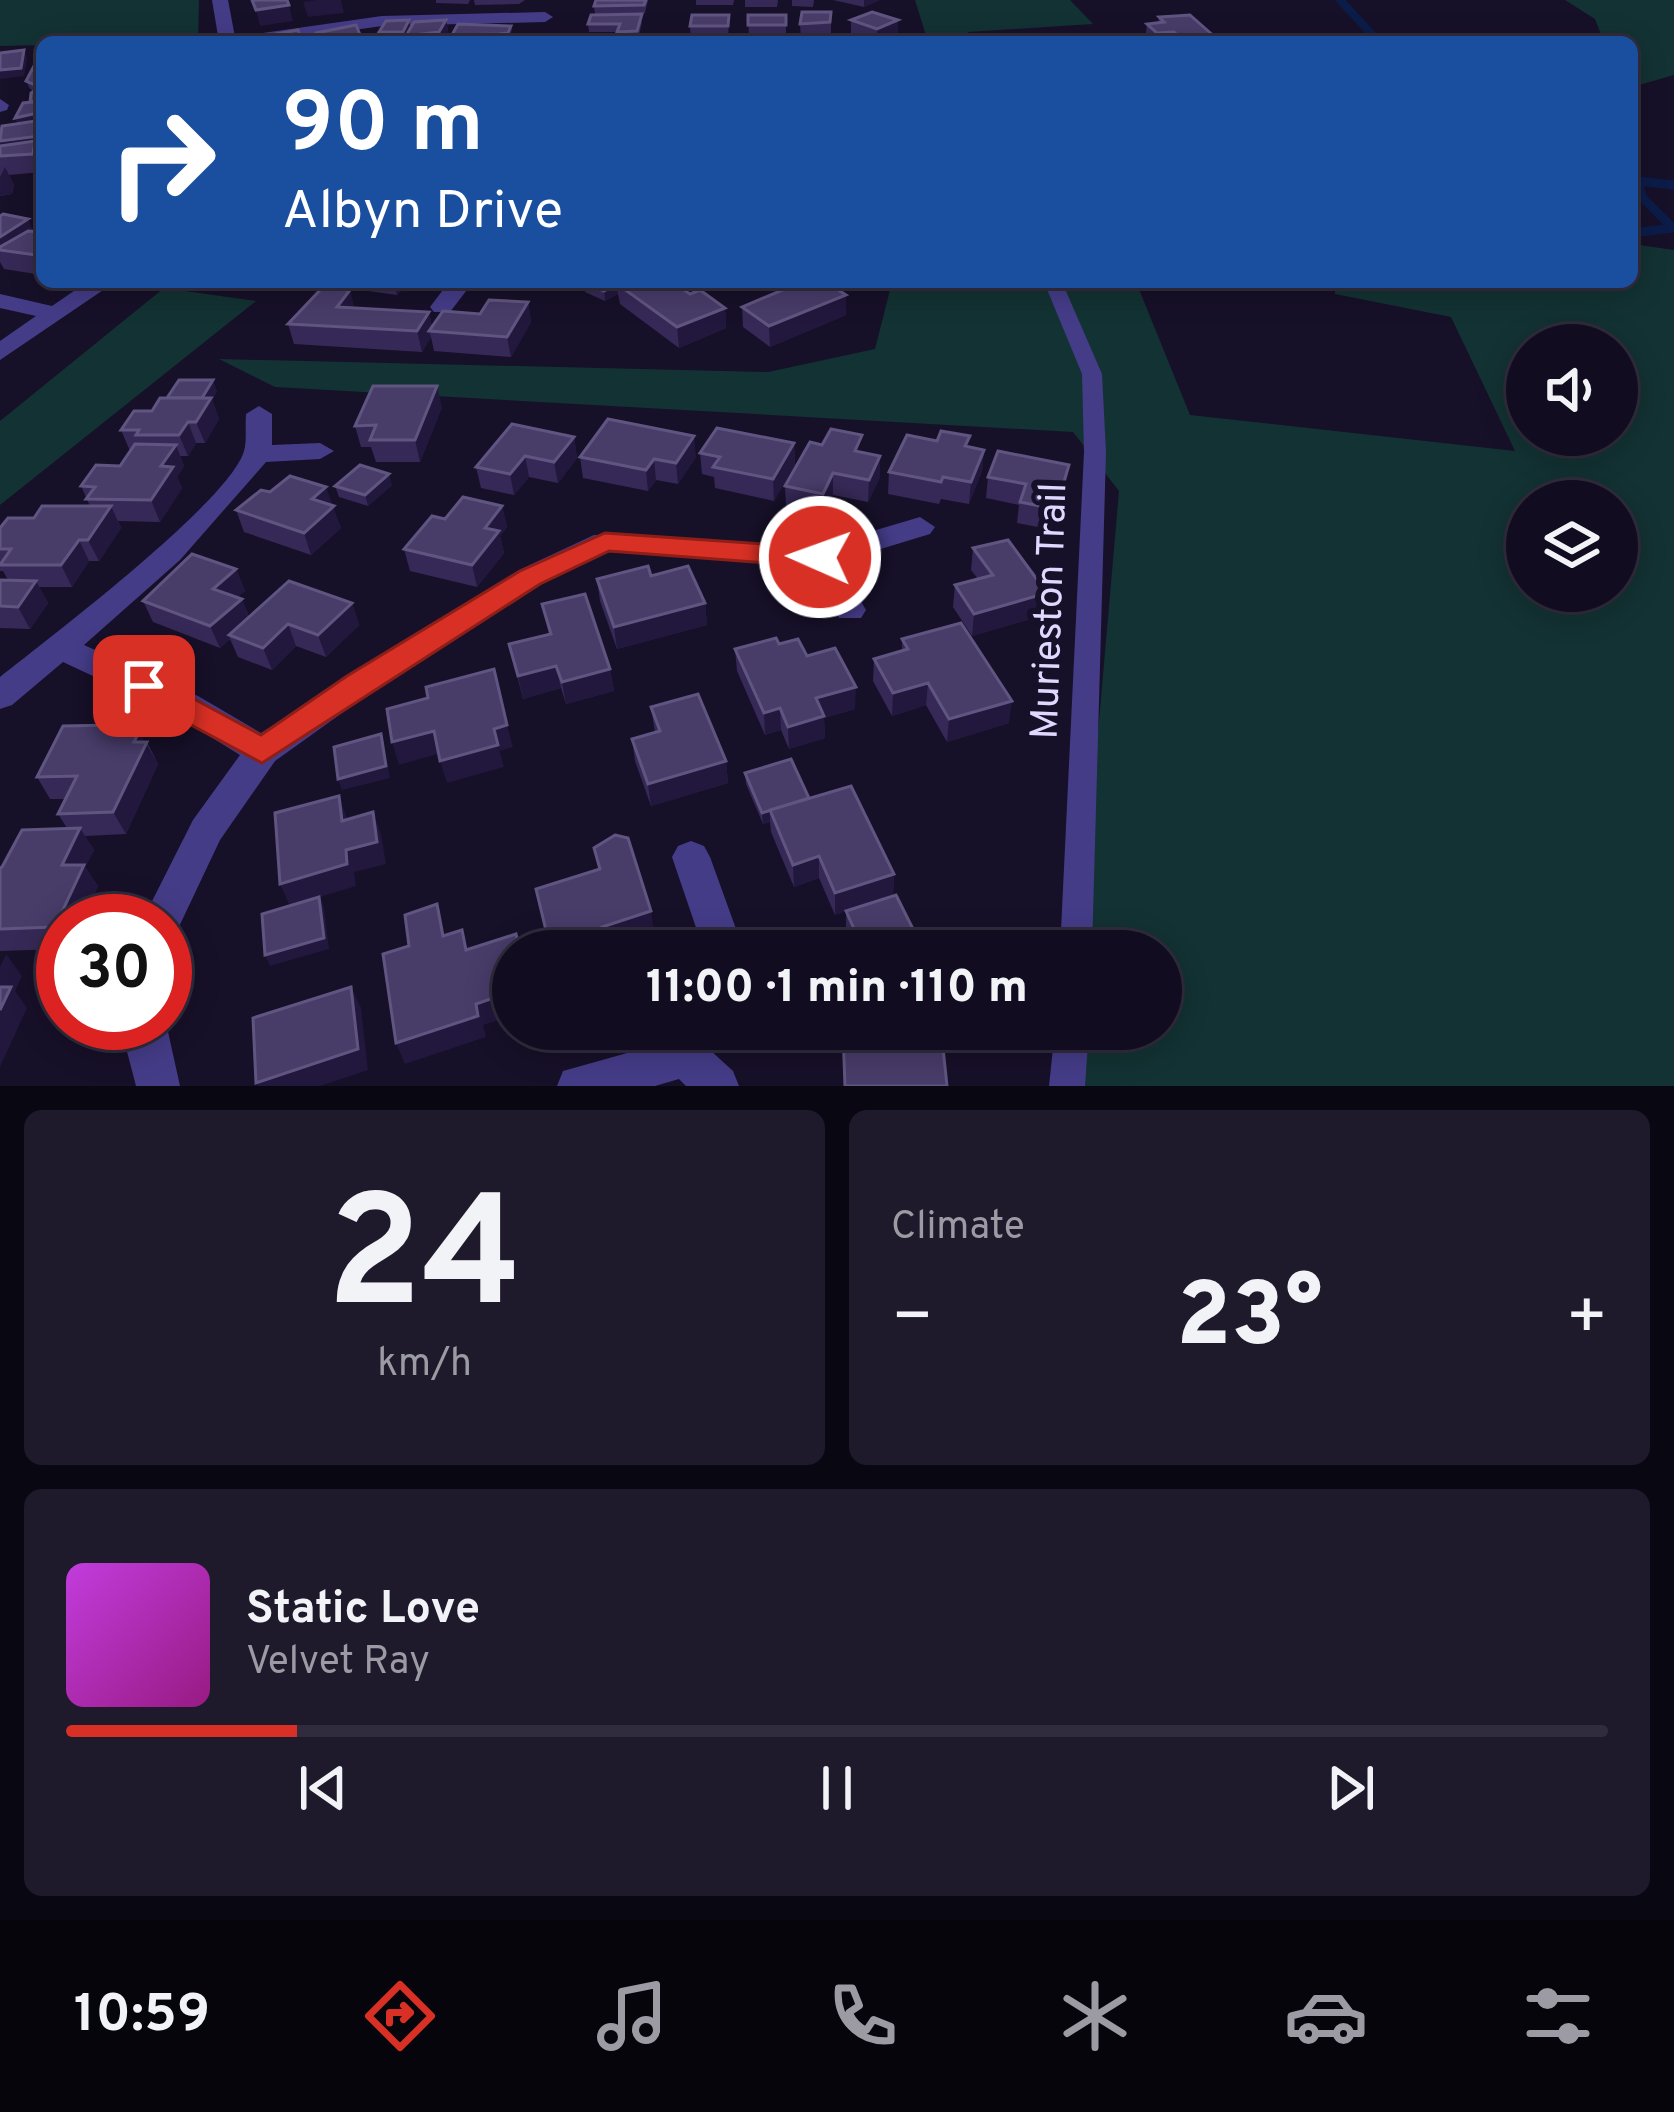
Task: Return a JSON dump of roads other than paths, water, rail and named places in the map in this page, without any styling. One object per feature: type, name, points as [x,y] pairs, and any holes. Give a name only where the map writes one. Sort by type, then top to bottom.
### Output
[{"type":"street","points":[[220,0],[230,36]]},
{"type":"street","points":[[275,36],[382,21],[549,9]]},
{"type":"street","points":[[0,352],[94,288]]},
{"type":"street","points":[[442,307],[456,288]]},
{"type":"street","points":[[0,301],[56,314]]},
{"type":"street","points":[[0,696],[163,561],[227,497],[258,454],[259,414]]},
{"type":"street","points":[[258,454],[320,451]]},
{"type":"street","points":[[175,894],[206,831],[262,751],[358,684],[530,578],[605,542],[820,557],[920,527]]},
{"type":"street","points":[[820,557],[850,610]]},
{"type":"street","points":[[61,648],[186,705],[262,751]]},
{"type":"street","points":[[691,857],[717,930]]},
{"type":"street","points":[[148,1050],[158,1086]]},
{"type":"street","points":[[579,1086],[700,1057]]},
{"type":"lane","name":"Murieston Trail","points":[[1056,288],[1093,374],[1095,452],[1077,930]]},
{"type":"lane","points":[[1067,1086],[1070,1050]]},
{"type":"waterway","points":[[1340,0],[1373,36]]},
{"type":"waterway","points":[[1638,181],[1674,185]]},
{"type":"waterway","points":[[1638,184],[1643,198],[1673,228],[1638,232]]}]
